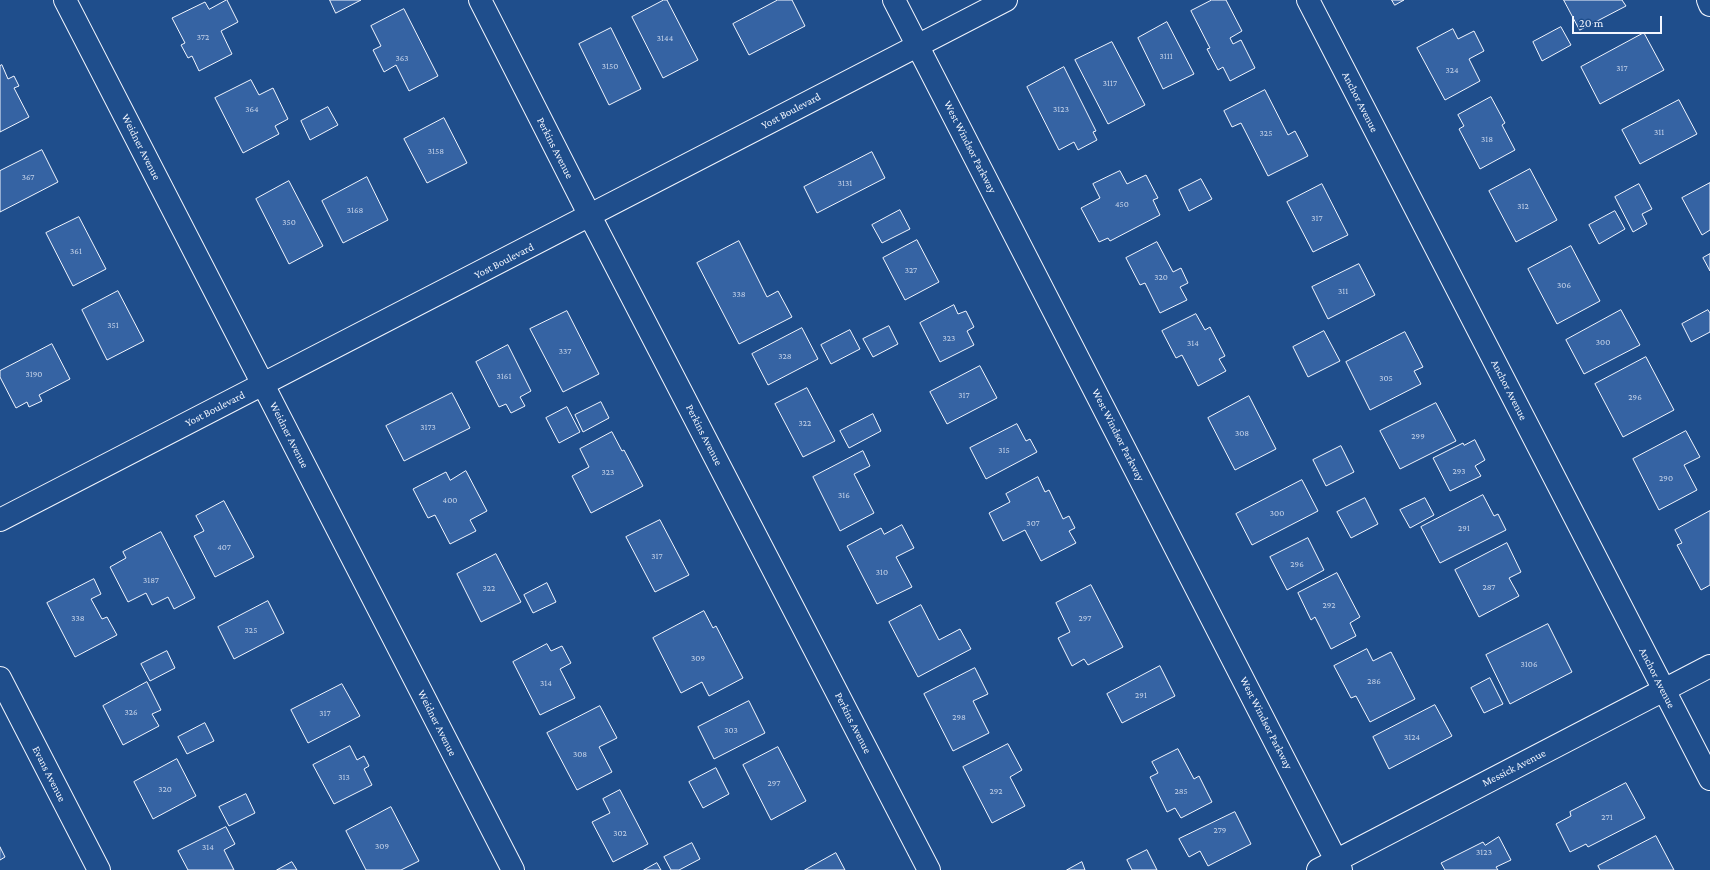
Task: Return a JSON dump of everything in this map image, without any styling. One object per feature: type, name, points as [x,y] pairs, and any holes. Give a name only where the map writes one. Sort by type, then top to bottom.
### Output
[{"type":"street","name":"Weidner Avenue","points":[[65,0],[513,870]]},
{"type":"street","name":"Perkins Avenue","points":[[480,0],[590,216],[929,870]]},
{"type":"street","name":"West Windsor Parkway","points":[[894,0],[1332,867]]},
{"type":"street","name":"Yost Boulevard","points":[[0,520],[1006,0]]},
{"type":"street","name":"Anchor Avenue","points":[[1308,0],[1710,779]]},
{"type":"street","points":[[1708,0],[1710,5]]},
{"type":"street","name":"Messick Avenue","points":[[1332,867],[1710,666]]},
{"type":"street","name":"Evans Avenue","points":[[0,678],[99,870]]},
{"type":"building","points":[[227,0],[238,22],[221,31],[232,54],[199,71],[192,56],[188,58],[181,45],[185,43],[172,18],[205,2],[209,9]]},
{"type":"building","points":[[330,0],[361,0],[336,13]]},
{"type":"building","points":[[664,0],[667,0],[698,60],[663,78],[632,17]]},
{"type":"building","points":[[778,0],[792,0],[805,26],[749,55],[733,24]]},
{"type":"building","points":[[1212,0],[1226,0],[1242,31],[1230,38],[1233,44],[1241,40],[1255,68],[1230,81],[1223,67],[1218,70],[1207,49],[1210,48],[1191,11]]},
{"type":"building","points":[[1392,0],[1404,0],[1395,5]]},
{"type":"building","points":[[1564,0],[1622,0],[1626,6],[1580,30]]},
{"type":"building","points":[[404,9],[438,76],[409,91],[396,65],[384,72],[373,50],[381,46],[371,26]]},
{"type":"building","points":[[1167,22],[1194,74],[1163,89],[1138,38]]},
{"type":"building","points":[[1561,27],[1571,45],[1542,61],[1533,42]]},
{"type":"building","points":[[611,28],[641,89],[609,105],[579,44]]},
{"type":"building","points":[[1453,29],[1458,39],[1474,31],[1484,51],[1469,59],[1480,81],[1445,100],[1417,48]]},
{"type":"building","points":[[1644,33],[1664,70],[1600,104],[1581,67]]},
{"type":"building","points":[[1112,42],[1145,105],[1108,124],[1075,60]]},
{"type":"building","points":[[2,65],[8,79],[14,76],[19,86],[14,88],[29,117],[0,132],[0,66]]},
{"type":"building","points":[[1064,67],[1096,131],[1093,132],[1097,140],[1078,150],[1074,142],[1059,150],[1027,87]]},
{"type":"building","points":[[251,80],[259,95],[273,88],[288,119],[275,126],[279,134],[243,153],[215,98]]},
{"type":"building","points":[[1265,90],[1288,135],[1295,131],[1308,156],[1268,176],[1241,123],[1232,127],[1224,111]]},
{"type":"building","points":[[1491,97],[1505,123],[1502,125],[1515,150],[1480,169],[1459,129],[1464,126],[1458,115]]},
{"type":"building","points":[[1679,100],[1697,134],[1640,164],[1622,130]]},
{"type":"building","points":[[328,107],[338,125],[310,140],[301,121]]},
{"type":"building","points":[[444,118],[467,163],[427,183],[404,139]]},
{"type":"building","points":[[42,150],[58,182],[0,212],[0,171]]},
{"type":"building","points":[[872,152],[885,178],[817,213],[804,187]]},
{"type":"building","points":[[1530,169],[1557,220],[1516,242],[1489,191]]},
{"type":"building","points":[[1120,171],[1127,184],[1146,175],[1158,198],[1153,200],[1160,215],[1110,241],[1108,238],[1099,242],[1081,208],[1100,198],[1093,184]]},
{"type":"building","points":[[367,177],[388,220],[343,243],[322,201]]},
{"type":"building","points":[[1201,179],[1212,199],[1189,211],[1179,190]]},
{"type":"building","points":[[289,181],[323,246],[289,264],[256,199]]},
{"type":"building","points":[[1710,183],[1710,230],[1702,235],[1682,198]]},
{"type":"building","points":[[1322,184],[1348,235],[1313,252],[1287,202]]},
{"type":"building","points":[[1639,184],[1652,209],[1642,214],[1647,224],[1633,232],[1615,197]]},
{"type":"building","points":[[900,210],[910,229],[882,243],[872,225]]},
{"type":"building","points":[[1615,211],[1625,229],[1599,244],[1589,225]]},
{"type":"building","points":[[79,217],[106,269],[73,286],[46,233]]},
{"type":"building","points":[[917,240],[939,282],[905,300],[883,258]]},
{"type":"building","points":[[739,241],[767,297],[778,291],[792,317],[739,344],[697,263]]},
{"type":"building","points":[[1157,242],[1173,272],[1181,268],[1188,283],[1180,287],[1187,300],[1160,313],[1145,283],[1140,285],[1126,258]]},
{"type":"building","points":[[1571,246],[1600,301],[1557,324],[1528,269]]},
{"type":"building","points":[[1710,254],[1710,271],[1703,258]]},
{"type":"building","points":[[1359,264],[1375,295],[1328,319],[1312,287]]},
{"type":"building","points":[[118,291],[144,341],[107,360],[82,310]]},
{"type":"building","points":[[954,305],[958,314],[966,311],[974,327],[967,331],[974,345],[940,362],[920,323]]},
{"type":"building","points":[[1621,310],[1640,345],[1584,374],[1566,340]]},
{"type":"building","points":[[1708,310],[1710,313],[1710,332],[1691,342],[1682,324]]},
{"type":"building","points":[[567,311],[599,374],[563,392],[530,329]]},
{"type":"building","points":[[1196,314],[1205,330],[1210,327],[1225,356],[1219,359],[1226,371],[1198,386],[1182,355],[1176,358],[1162,331]]},
{"type":"building","points":[[889,326],[898,344],[873,357],[863,339]]},
{"type":"building","points":[[802,328],[818,359],[768,385],[752,354]]},
{"type":"building","points":[[850,330],[860,349],[831,364],[821,345]]},
{"type":"building","points":[[1324,331],[1340,361],[1308,377],[1293,347]]},
{"type":"building","points":[[1405,332],[1423,367],[1414,371],[1421,384],[1370,410],[1346,362]]},
{"type":"building","points":[[52,344],[70,379],[39,395],[42,401],[29,407],[27,402],[16,408],[0,377],[0,371]]},
{"type":"building","points":[[508,345],[531,391],[520,397],[525,406],[511,413],[506,404],[499,407],[476,362]]},
{"type":"building","points":[[1646,357],[1674,410],[1623,437],[1595,384]]},
{"type":"building","points":[[980,366],[997,398],[947,424],[930,392]]},
{"type":"building","points":[[807,388],[835,441],[803,457],[775,404]]},
{"type":"building","points":[[452,393],[470,428],[404,461],[386,426]]},
{"type":"building","points":[[1249,396],[1276,449],[1235,470],[1208,418]]},
{"type":"building","points":[[601,402],[609,418],[583,432],[575,415]]},
{"type":"building","points":[[1436,403],[1456,441],[1400,469],[1380,431]]},
{"type":"building","points":[[567,407],[580,432],[559,443],[546,418]]},
{"type":"building","points":[[873,414],[881,431],[849,448],[840,431]]},
{"type":"building","points":[[1017,424],[1026,441],[1030,439],[1037,452],[986,479],[970,448]]},
{"type":"building","points":[[1686,431],[1700,457],[1684,465],[1697,490],[1659,510],[1633,459]]},
{"type":"building","points":[[612,432],[622,451],[624,450],[643,486],[591,513],[572,476],[589,467],[580,449]]},
{"type":"building","points":[[1475,440],[1485,460],[1475,466],[1481,476],[1450,491],[1433,458],[1463,443],[1464,445]]},
{"type":"building","points":[[1341,446],[1354,472],[1326,486],[1313,460]]},
{"type":"building","points":[[863,451],[870,466],[854,474],[874,513],[840,531],[813,477]]},
{"type":"building","points":[[466,471],[487,511],[470,520],[476,531],[450,544],[435,515],[428,518],[413,489],[446,472],[450,480]]},
{"type":"building","points":[[1038,477],[1045,492],[1049,490],[1063,519],[1069,516],[1075,528],[1069,531],[1076,543],[1041,561],[1025,530],[1003,541],[989,513],[1010,502],[1006,494]]},
{"type":"building","points":[[1302,480],[1318,511],[1252,545],[1236,514]]},
{"type":"building","points":[[1483,495],[1494,516],[1498,514],[1506,530],[1440,563],[1421,527]]},
{"type":"building","points":[[1365,498],[1378,524],[1351,538],[1337,512]]},
{"type":"building","points":[[1425,498],[1434,515],[1410,528],[1400,510]]},
{"type":"building","points":[[224,501],[254,557],[215,577],[194,536],[204,531],[196,516]]},
{"type":"building","points":[[1710,511],[1710,585],[1701,590],[1677,545],[1682,543],[1675,530]]},
{"type":"building","points":[[660,520],[689,575],[655,592],[626,537]]},
{"type":"building","points":[[902,525],[914,548],[896,557],[912,587],[877,604],[847,546],[881,528],[884,534]]},
{"type":"building","points":[[161,532],[195,598],[174,609],[168,597],[152,605],[146,593],[128,602],[110,567],[126,558],[123,552]]},
{"type":"building","points":[[1308,538],[1324,570],[1287,590],[1270,557]]},
{"type":"building","points":[[1507,543],[1521,572],[1509,578],[1519,596],[1479,617],[1455,570]]},
{"type":"building","points":[[496,554],[521,602],[481,622],[457,574]]},
{"type":"building","points":[[1337,573],[1360,617],[1350,623],[1356,636],[1331,649],[1315,617],[1311,620],[1298,593]]},
{"type":"building","points":[[94,579],[101,594],[91,599],[102,619],[107,617],[117,635],[75,657],[47,603]]},
{"type":"building","points":[[547,583],[556,602],[533,613],[524,595]]},
{"type":"building","points":[[1091,585],[1123,647],[1088,665],[1084,659],[1072,666],[1058,638],[1070,632],[1056,603]]},
{"type":"building","points":[[268,601],[284,633],[234,659],[218,627]]},
{"type":"building","points":[[921,605],[939,640],[960,629],[971,649],[918,677],[889,622]]},
{"type":"building","points":[[704,611],[713,628],[716,626],[743,678],[709,696],[702,682],[681,693],[653,638]]},
{"type":"building","points":[[1548,624],[1572,672],[1510,704],[1486,655]]},
{"type":"building","points":[[547,644],[551,651],[562,646],[571,663],[560,669],[575,698],[540,715],[513,662]]},
{"type":"building","points":[[1367,649],[1373,661],[1391,652],[1415,699],[1370,722],[1356,696],[1351,698],[1334,666]]},
{"type":"building","points":[[167,651],[175,668],[150,681],[141,664]]},
{"type":"building","points":[[1160,666],[1175,696],[1122,723],[1107,694]]},
{"type":"building","points":[[975,668],[988,694],[973,701],[989,733],[953,751],[924,694]]},
{"type":"building","points":[[1490,678],[1503,704],[1484,713],[1471,688]]},
{"type":"building","points":[[147,682],[161,710],[152,714],[159,726],[123,745],[103,706]]},
{"type":"building","points":[[342,684],[360,716],[308,743],[291,710]]},
{"type":"building","points":[[749,701],[765,733],[714,759],[698,727]]},
{"type":"building","points":[[1435,705],[1452,736],[1389,769],[1373,737]]},
{"type":"building","points":[[600,706],[617,738],[599,747],[612,772],[577,790],[547,733]]},
{"type":"building","points":[[205,723],[214,741],[187,754],[178,737]]},
{"type":"building","points":[[1008,744],[1022,770],[1010,777],[1025,806],[992,823],[963,767]]},
{"type":"building","points":[[350,746],[357,760],[364,756],[369,766],[364,769],[372,785],[334,804],[313,765]]},
{"type":"building","points":[[778,747],[806,801],[771,820],[743,765]]},
{"type":"building","points":[[1178,749],[1194,779],[1199,776],[1212,802],[1181,818],[1175,808],[1167,812],[1150,777],[1158,773],[1152,762]]},
{"type":"building","points":[[177,759],[196,796],[153,819],[134,782]]},
{"type":"building","points":[[716,768],[729,794],[703,808],[689,782]]},
{"type":"building","points":[[1626,783],[1645,818],[1588,847],[1586,844],[1570,852],[1556,824],[1571,816],[1570,812]]},
{"type":"building","points":[[620,790],[648,844],[613,862],[592,822],[610,813],[603,799]]},
{"type":"building","points":[[246,794],[255,813],[229,826],[219,807]]},
{"type":"building","points":[[391,807],[419,861],[401,870],[366,870],[346,831]]},
{"type":"building","points":[[1235,812],[1251,844],[1208,866],[1200,851],[1189,857],[1179,839]]},
{"type":"building","points":[[226,827],[235,844],[224,850],[234,870],[188,870],[178,851]]},
{"type":"building","points":[[1656,836],[1674,870],[1600,870],[1598,866]]},
{"type":"building","points":[[1499,837],[1511,860],[1496,867],[1498,870],[1445,870],[1441,863],[1483,842],[1485,845]]},
{"type":"building","points":[[692,843],[700,859],[679,870],[671,870],[664,857]]},
{"type":"building","points":[[0,847],[5,857],[0,860]]},
{"type":"building","points":[[1147,850],[1157,870],[1132,870],[1127,860]]},
{"type":"building","points":[[836,853],[845,870],[805,870]]},
{"type":"building","points":[[292,862],[297,870],[277,870]]},
{"type":"building","points":[[1082,862],[1085,870],[1067,870]]},
{"type":"building","points":[[657,863],[661,870],[644,870]]}]
